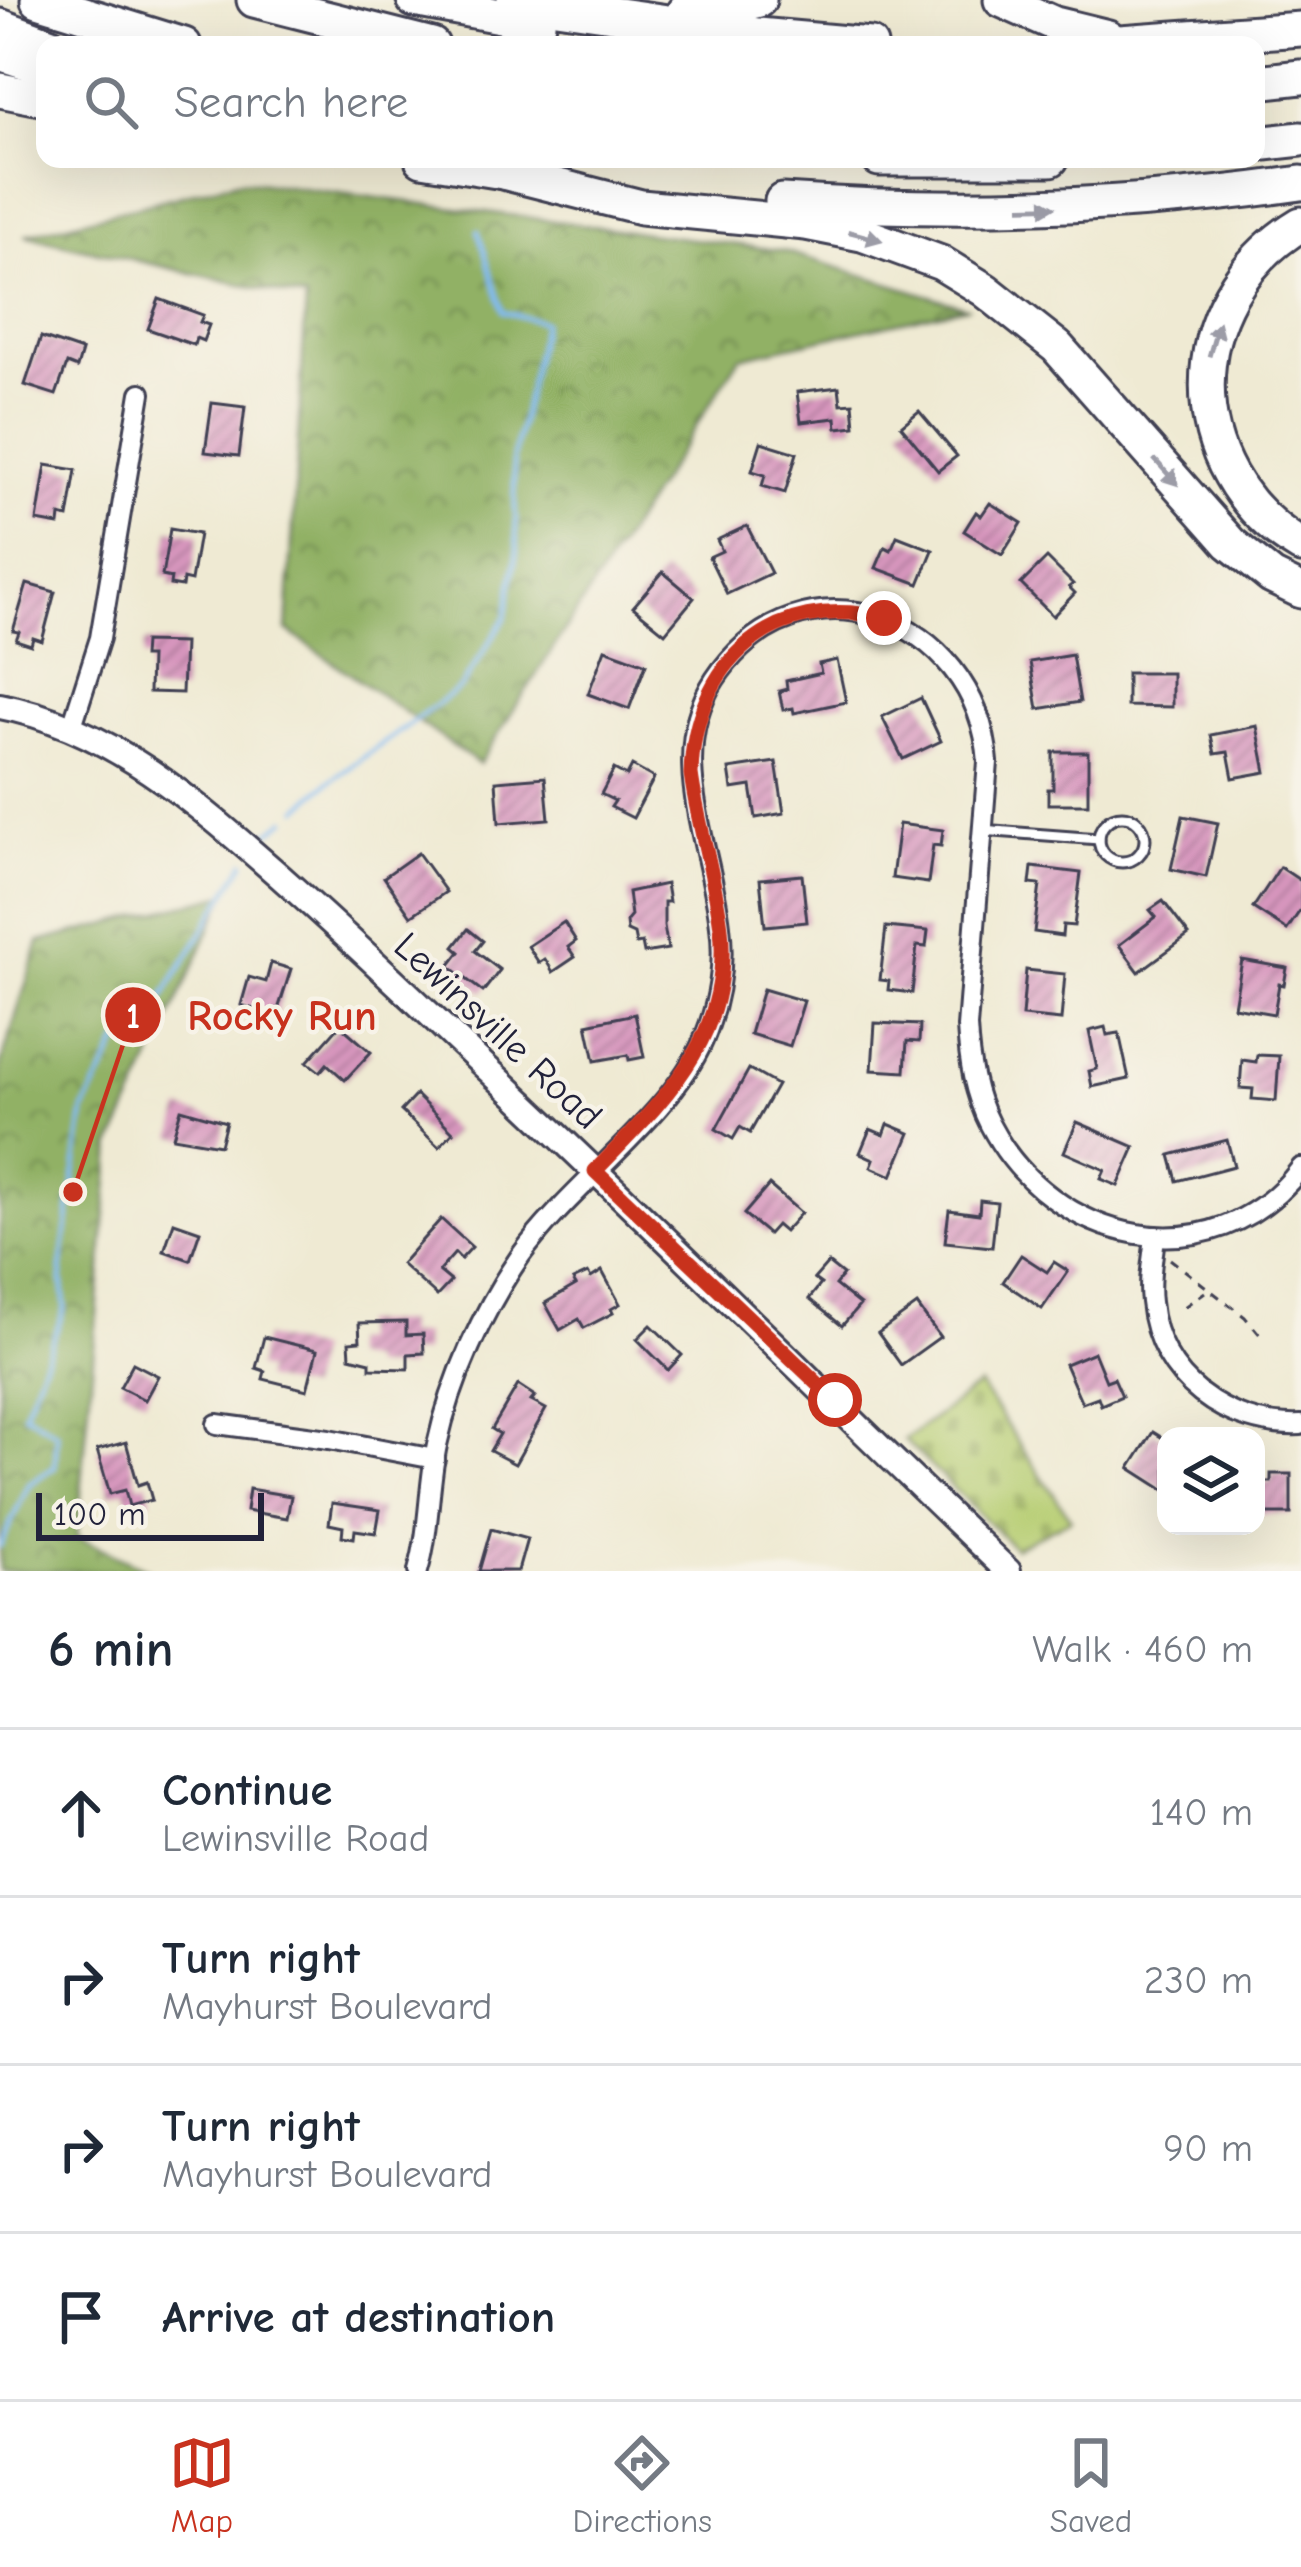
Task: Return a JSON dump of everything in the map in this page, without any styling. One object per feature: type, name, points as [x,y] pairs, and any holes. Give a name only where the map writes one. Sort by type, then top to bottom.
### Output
[{"type":"highway","points":[[38,0],[155,36]]},
{"type":"highway","points":[[254,0],[396,36]]},
{"type":"highway","points":[[414,0],[627,36]]},
{"type":"highway","points":[[514,0],[785,36]]},
{"type":"highway","points":[[551,6],[691,11],[759,0]]},
{"type":"highway","points":[[1001,0],[1072,29],[1104,36]]},
{"type":"highway","points":[[0,26],[36,39]]},
{"type":"highway","points":[[1220,36],[1301,28]]},
{"type":"highway","points":[[0,53],[36,65]]},
{"type":"highway","points":[[1265,81],[1301,77]]},
{"type":"highway","points":[[0,90],[36,97]]},
{"type":"highway","points":[[1265,143],[1301,139]]},
{"type":"highway","points":[[478,168],[691,194],[936,207],[1126,203],[1301,183]]},
{"type":"highway","points":[[503,172],[641,207],[806,223],[862,234],[941,263],[986,290],[1057,347],[1230,544],[1272,577],[1301,591]]},
{"type":"highway","points":[[1301,224],[1259,259],[1223,309],[1214,333],[1206,386],[1214,435],[1234,482],[1271,526],[1301,546]]},
{"type":"main road","name":"Lewinsville Road","points":[[0,706],[34,714],[132,758],[227,830],[333,923],[595,1171],[1008,1571]]},
{"type":"street","points":[[71,729],[100,638],[141,393]]},
{"type":"street","points":[[418,1571],[445,1414],[500,1288],[545,1225],[685,1073],[712,1018],[722,961],[721,929],[694,800],[692,748],[704,699],[715,679],[748,644],[789,620],[834,610],[884,618],[927,641],[960,674],[980,716],[988,762],[967,1027],[972,1074],[984,1112],[1006,1152],[1046,1193],[1091,1220],[1156,1237],[1204,1234],[1246,1218],[1285,1189],[1301,1168]]},
{"type":"street","points":[[1156,1237],[1151,1304],[1155,1326],[1176,1369],[1192,1387],[1229,1413],[1274,1426],[1301,1425]]},
{"type":"street","points":[[217,1424],[329,1438],[435,1459]]},
{"type":"lane","points":[[1123,816],[1138,823],[1145,839],[1138,856],[1122,862],[1106,856],[1100,839],[1106,823],[1123,816]]},
{"type":"lane","points":[[981,830],[1100,839]]},
{"type":"path","points":[[1170,1259],[1245,1317],[1262,1336]]},
{"type":"path","points":[[1184,1306],[1207,1290]]},
{"type":"green space","points":[[241,180],[784,251],[966,307],[740,357],[479,764],[287,630],[306,299],[25,235]]},
{"type":"green space","points":[[226,894],[112,1147],[77,1537],[151,1571],[0,1571],[0,1067],[39,942]]},
{"type":"green space","points":[[979,1385],[1071,1519],[1014,1548],[904,1440]]},
{"type":"building","points":[[159,299],[203,315],[200,322],[209,325],[203,341],[196,338],[194,345],[148,329]]},
{"type":"building","points":[[41,337],[82,351],[77,368],[67,364],[56,395],[25,385]]},
{"type":"building","points":[[839,387],[841,404],[853,403],[855,426],[837,428],[836,418],[801,422],[797,392]]},
{"type":"building","points":[[212,403],[245,407],[239,456],[205,452]]},
{"type":"building","points":[[919,411],[957,456],[938,471],[901,426]]},
{"type":"building","points":[[761,442],[797,453],[785,493],[762,486],[765,475],[752,471]]},
{"type":"building","points":[[46,465],[76,470],[68,518],[60,516],[59,525],[37,521]]},
{"type":"building","points":[[990,503],[1022,523],[1002,555],[964,531],[976,512],[981,516]]},
{"type":"building","points":[[747,526],[771,573],[727,594],[709,557],[722,551],[717,540]]},
{"type":"building","points":[[170,529],[199,534],[191,581],[183,579],[182,587],[170,585],[171,578],[162,576]]},
{"type":"building","points":[[897,536],[933,550],[919,584],[876,568],[885,547],[891,550]]},
{"type":"building","points":[[1047,558],[1073,584],[1069,587],[1075,593],[1053,616],[1021,584]]},
{"type":"building","points":[[663,572],[694,598],[665,633],[633,607]]},
{"type":"building","points":[[27,584],[55,592],[42,641],[33,638],[31,645],[16,640],[19,632],[13,631]]},
{"type":"building","points":[[144,642],[184,643],[182,693],[149,692],[150,657],[143,657]]},
{"type":"building","points":[[605,649],[646,664],[629,709],[588,694]]},
{"type":"building","points":[[1072,655],[1080,702],[1038,709],[1030,662]]},
{"type":"building","points":[[837,660],[846,702],[794,713],[793,708],[783,710],[779,691],[787,689],[786,681],[821,673],[819,664]]},
{"type":"building","points":[[1127,673],[1172,673],[1172,707],[1127,706]]},
{"type":"building","points":[[921,698],[941,741],[903,759],[882,717]]},
{"type":"building","points":[[1257,726],[1266,772],[1233,778],[1228,752],[1215,754],[1211,735]]},
{"type":"building","points":[[1053,752],[1088,752],[1088,804],[1048,804]]},
{"type":"building","points":[[776,762],[784,813],[756,818],[751,786],[732,789],[729,769]]},
{"type":"building","points":[[632,766],[654,778],[633,818],[611,807],[615,801],[601,794],[614,769],[627,776]]},
{"type":"building","points":[[545,777],[549,819],[499,823],[496,781]]},
{"type":"building","points":[[1183,816],[1218,823],[1206,877],[1171,869]]},
{"type":"building","points":[[899,824],[943,830],[941,846],[933,845],[928,883],[892,878]]},
{"type":"building","points":[[418,853],[446,892],[411,916],[384,877]]},
{"type":"building","points":[[1032,867],[1081,873],[1074,926],[1063,925],[1062,936],[1034,932],[1040,885],[1030,884]]},
{"type":"building","points":[[1280,867],[1301,881],[1301,909],[1287,930],[1253,908]]},
{"type":"building","points":[[802,875],[807,922],[765,926],[760,879]]},
{"type":"building","points":[[666,884],[668,949],[644,953],[642,943],[636,944],[634,934],[627,931],[631,916],[628,892]]},
{"type":"building","points":[[1163,901],[1189,935],[1139,972],[1119,945],[1156,917],[1150,910]]},
{"type":"building","points":[[564,922],[576,941],[568,947],[575,957],[553,972],[545,959],[539,963],[528,946]]},
{"type":"building","points":[[886,927],[928,931],[926,947],[917,946],[912,993],[888,990],[889,981],[880,980]]},
{"type":"building","points":[[468,929],[483,941],[475,951],[500,970],[483,992],[449,966],[460,952],[454,947]]},
{"type":"building","points":[[1242,960],[1287,968],[1274,1014],[1234,1007]]},
{"type":"building","points":[[271,963],[291,969],[276,1016],[241,1005],[249,977],[266,982]]},
{"type":"building","points":[[1026,970],[1065,974],[1061,1020],[1022,1016]]},
{"type":"building","points":[[763,989],[804,1001],[790,1046],[750,1034]]},
{"type":"building","points":[[635,1014],[644,1057],[595,1061],[587,1024]]},
{"type":"building","points":[[875,1023],[920,1025],[919,1042],[907,1041],[905,1072],[872,1070]]},
{"type":"building","points":[[340,1025],[371,1052],[345,1080],[327,1064],[320,1072],[307,1062]]},
{"type":"building","points":[[1105,1027],[1107,1035],[1119,1033],[1129,1079],[1092,1087],[1089,1071],[1097,1069],[1089,1031]]},
{"type":"building","points":[[1257,1055],[1279,1056],[1276,1101],[1252,1099],[1253,1089],[1240,1088],[1242,1060],[1256,1062]]},
{"type":"building","points":[[749,1069],[777,1085],[750,1133],[740,1127],[733,1139],[716,1129]]},
{"type":"building","points":[[416,1095],[453,1132],[439,1147],[401,1111]]},
{"type":"building","points":[[181,1109],[226,1122],[220,1145],[173,1137]]},
{"type":"building","points":[[1077,1122],[1135,1147],[1118,1186],[1101,1179],[1105,1170],[1064,1152]]},
{"type":"building","points":[[888,1124],[910,1133],[892,1176],[871,1167],[874,1159],[860,1153],[870,1129],[884,1135]]},
{"type":"building","points":[[1227,1140],[1234,1166],[1177,1181],[1170,1155]]},
{"type":"building","points":[[769,1185],[801,1213],[784,1232],[776,1225],[768,1234],[744,1214]]},
{"type":"building","points":[[980,1200],[997,1202],[992,1247],[945,1242],[949,1210],[979,1214]]},
{"type":"building","points":[[441,1219],[472,1247],[461,1259],[455,1253],[439,1271],[451,1281],[437,1296],[401,1264]]},
{"type":"building","points":[[174,1222],[200,1231],[190,1260],[164,1251]]},
{"type":"building","points":[[1021,1255],[1047,1272],[1054,1262],[1068,1271],[1042,1309],[1003,1282]]},
{"type":"building","points":[[828,1263],[843,1275],[835,1285],[860,1305],[842,1326],[809,1299],[821,1284],[814,1279]]},
{"type":"building","points":[[602,1271],[620,1304],[611,1309],[613,1313],[584,1328],[579,1319],[560,1330],[545,1303],[576,1285],[573,1280]]},
{"type":"building","points":[[917,1305],[940,1337],[901,1365],[878,1333]]},
{"type":"building","points":[[406,1322],[406,1335],[423,1334],[424,1353],[408,1354],[408,1369],[370,1368],[370,1362],[350,1357],[349,1342],[360,1341],[359,1323]]},
{"type":"building","points":[[651,1325],[682,1355],[668,1370],[637,1339]]},
{"type":"building","points":[[264,1337],[317,1350],[307,1390],[263,1379],[265,1371],[256,1368]]},
{"type":"building","points":[[1094,1352],[1106,1381],[1114,1378],[1122,1396],[1101,1405],[1098,1397],[1082,1403],[1065,1364]]},
{"type":"building","points":[[133,1363],[158,1376],[145,1400],[120,1387]]},
{"type":"building","points":[[518,1385],[535,1396],[531,1401],[546,1409],[515,1464],[490,1451],[500,1434],[492,1429]]},
{"type":"building","points":[[1153,1432],[1157,1434],[1157,1485],[1130,1468]]},
{"type":"building","points":[[126,1442],[138,1485],[147,1482],[152,1500],[129,1506],[125,1490],[110,1494],[97,1450]]},
{"type":"building","points":[[1271,1474],[1291,1474],[1291,1514],[1265,1514],[1265,1482],[1271,1482]]},
{"type":"building","points":[[249,1489],[291,1496],[287,1518],[246,1511]]},
{"type":"building","points":[[332,1503],[380,1510],[376,1533],[355,1530],[354,1538],[342,1536],[343,1527],[329,1524]]},
{"type":"building","points":[[491,1529],[527,1539],[518,1571],[479,1571]]},
{"type":"waterway","points":[[299,809],[461,687],[506,617],[517,550],[513,458],[543,322],[503,312],[478,231]]},
{"type":"waterway","points":[[262,838],[286,820]]},
{"type":"waterway","points":[[0,1546],[29,1484],[55,1467],[57,1433],[24,1413],[65,1308],[61,1269],[84,1110],[118,1044],[162,999],[245,862]]},
{"type":"place","name":"Rocky Run","points":[[73,1192]]},
{"type":"route","points":[[835,1400],[595,1171],[685,1073],[701,1046],[719,989],[721,929],[691,774],[696,723],[704,699],[730,660],[767,630],[789,620],[834,610],[884,618]]}]
